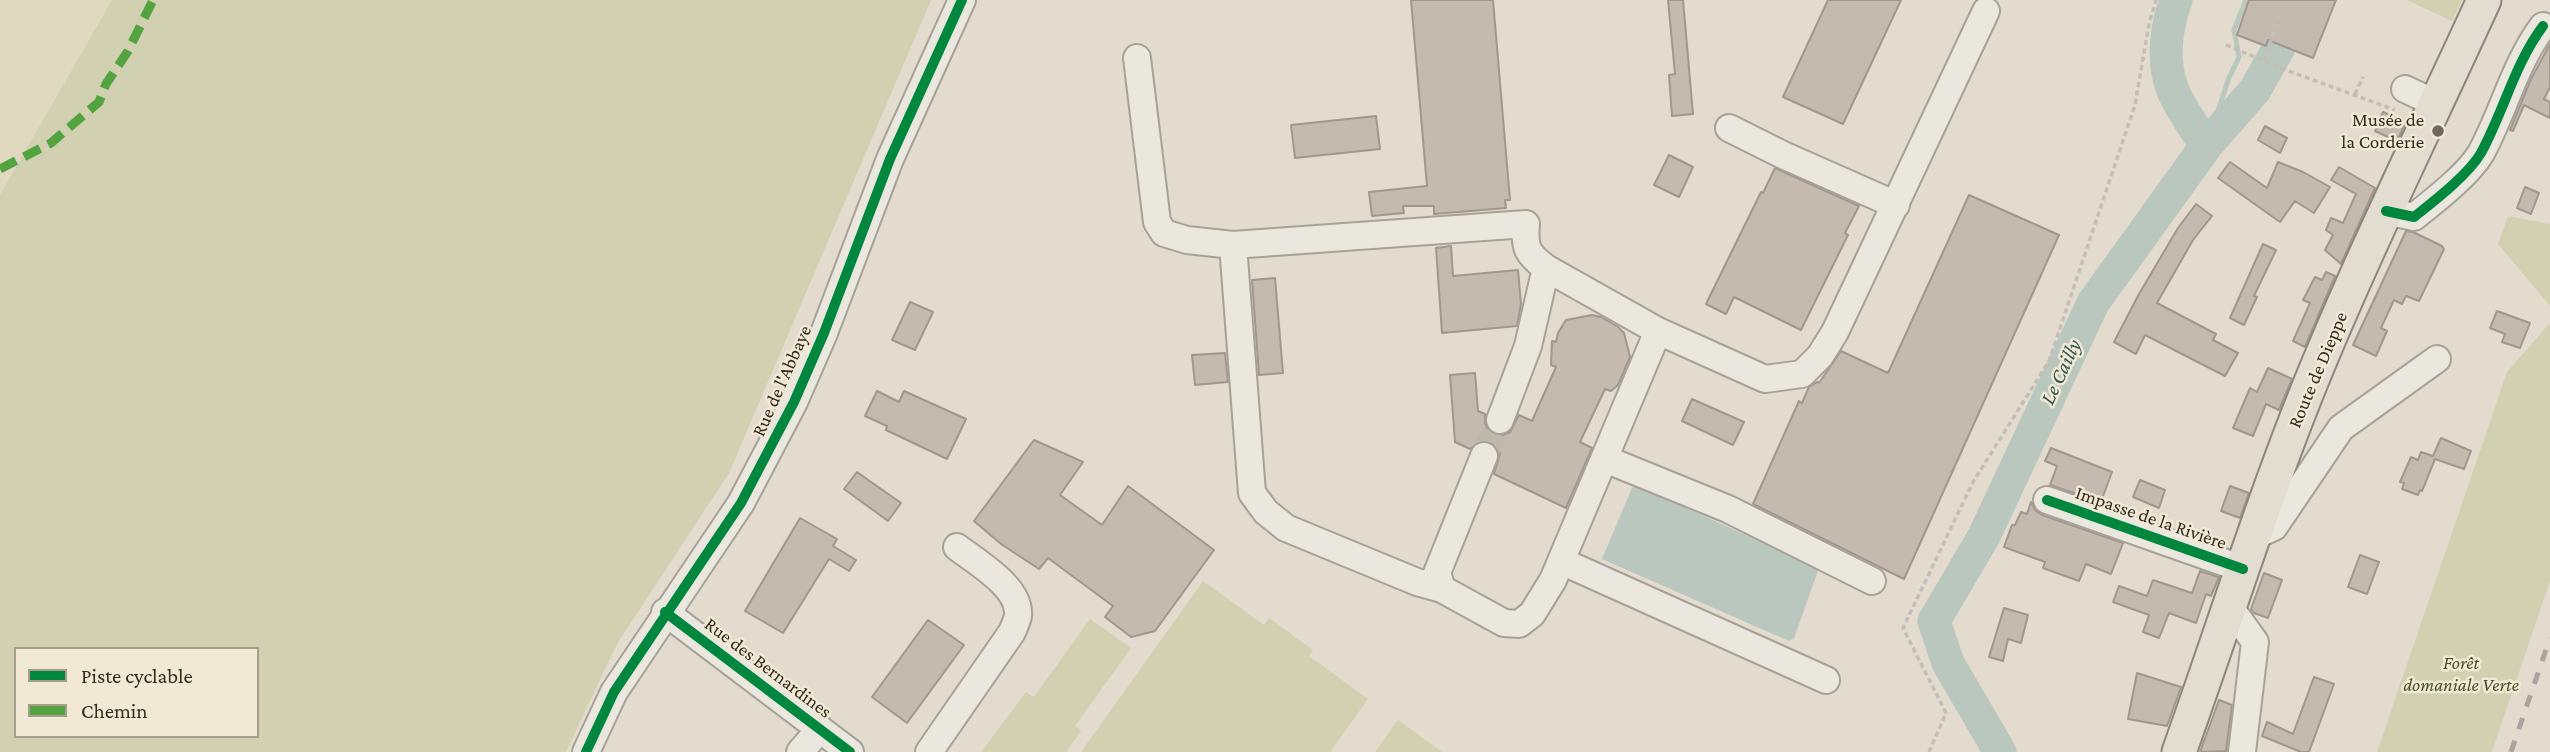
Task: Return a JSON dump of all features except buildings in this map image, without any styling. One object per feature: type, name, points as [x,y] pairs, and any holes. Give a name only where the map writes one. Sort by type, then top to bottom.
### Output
[{"type":"main road","name":"Route de Dieppe","points":[[2179,752],[2254,536],[2312,381],[2386,211],[2484,0]]},
{"type":"street","name":"Rue de l'Abbaye","points":[[586,752],[614,692],[665,612],[712,550],[741,503],[794,402],[824,333],[890,159],[962,0]]},
{"type":"street","points":[[1137,58],[1157,222],[1164,233],[1187,240],[1233,245],[1526,224],[1525,239],[1530,256],[1546,268],[1658,331],[1765,379],[1802,374],[1820,356],[1835,332],[1986,10]]},
{"type":"street","points":[[2386,211],[2414,217],[2447,190],[2480,155],[2516,71],[2543,26]]},
{"type":"street","points":[[2405,89],[2432,113]]},
{"type":"street","points":[[1729,128],[1896,205]]},
{"type":"street","points":[[1233,245],[1252,493],[1266,512],[1286,528],[1417,582],[1441,589],[1504,623],[1519,624],[1532,614],[1553,580],[1658,331]]},
{"type":"street","points":[[1500,420],[1528,346],[1546,268]]},
{"type":"street","points":[[2254,536],[2274,527],[2341,428],[2437,359]]},
{"type":"street","points":[[1441,589],[1437,573],[1485,456]]},
{"type":"street","points":[[1605,458],[1728,509],[1872,580]]},
{"type":"street","name":"Impasse de la Rivière","points":[[2047,500],[2243,569]]},
{"type":"street","points":[[929,752],[1013,632],[1018,614],[1013,595],[999,579],[957,547]]},
{"type":"street","points":[[1561,561],[1826,680]]},
{"type":"street","name":"Rue des Bernardines","points":[[665,612],[850,752]]},
{"type":"street","points":[[2227,612],[2237,617],[2255,642],[2242,752]]},
{"type":"street","points":[[800,752],[820,729]]},
{"type":"path","points":[[1929,752],[1946,713],[1903,628],[1973,482],[2049,361],[2135,105],[2149,24],[2156,0]]},
{"type":"path","points":[[2267,62],[2281,11]]},
{"type":"path","points":[[2226,45],[2355,94],[2432,113]]},
{"type":"path","points":[[2355,94],[2363,77]]},
{"type":"shaded area","points":[[0,0],[112,0],[0,195]]},
{"type":"shaded area","points":[[1637,486],[1819,568],[1794,638],[1789,641],[1602,559],[1632,488]]},
{"type":"green space","points":[[112,0],[931,0],[729,473],[617,644],[566,752],[0,752],[0,195]]},
{"type":"green space","points":[[2407,0],[2462,0],[2452,21]]},
{"type":"green space","points":[[2508,216],[2550,224],[2550,306],[2498,244]]},
{"type":"green space","name":"Forêt domaniale Verte","points":[[2550,323],[2550,581],[2492,752],[2377,752],[2507,372]]},
{"type":"green space","points":[[1203,581],[1264,625],[1269,618],[1313,650],[1309,656],[1368,699],[1330,752],[1081,752]]},
{"type":"green space","points":[[1090,619],[1131,648],[1075,726],[1081,731],[1066,752],[981,752],[1026,692],[1034,697]]},
{"type":"green space","points":[[1398,720],[1442,752],[1375,752]]},
{"type":"waterway","name":"Le Cailly","points":[[2000,752],[1948,663],[1934,621],[1984,536],[2093,303],[2206,146],[2178,102],[2169,77],[2166,44],[2176,0]]},
{"type":"waterway","points":[[2206,146],[2239,57],[2234,30],[2246,0]]},
{"type":"waterway","points":[[2206,146],[2255,90],[2286,35],[2298,0]]},
{"type":"tunnel","points":[[1484,456],[1500,420]]},
{"type":"railway","points":[[2511,752],[2550,638]]},
{"type":"marked path","points":[[0,169],[51,143],[99,102],[106,84],[128,51],[153,0]]},
{"type":"cycle path","points":[[586,752],[614,692],[741,503],[794,402],[824,333],[890,159],[962,0]]},
{"type":"cycle path","points":[[2386,211],[2414,217],[2468,170],[2481,153],[2524,56],[2543,26]]},
{"type":"cycle path","points":[[2047,500],[2243,569]]},
{"type":"cycle path","points":[[665,612],[850,752]]},
{"type":"place","name":"Musée de la Corderie","points":[[2438,131]]}]
